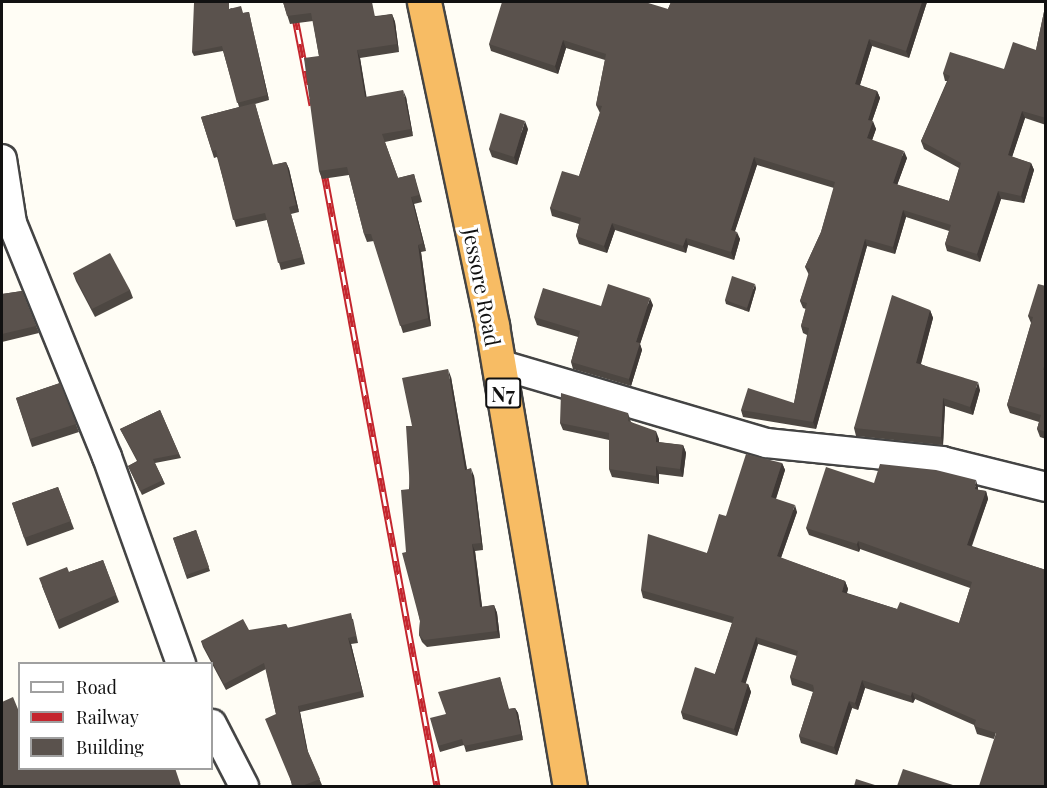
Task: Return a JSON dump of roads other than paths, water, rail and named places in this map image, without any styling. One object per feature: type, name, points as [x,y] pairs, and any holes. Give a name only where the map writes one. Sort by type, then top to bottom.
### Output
[{"type":"highway","name":"Jessore Road","points":[[424,2],[498,364],[570,786]]},
{"type":"street","points":[[2,159],[12,223],[107,457],[181,662]]},
{"type":"street","points":[[498,364],[766,442],[942,461],[1046,487]]},
{"type":"street","points":[[213,726],[244,786]]},
{"type":"railway","points":[[292,2],[312,105]]},
{"type":"railway","points":[[322,161],[437,786]]}]
